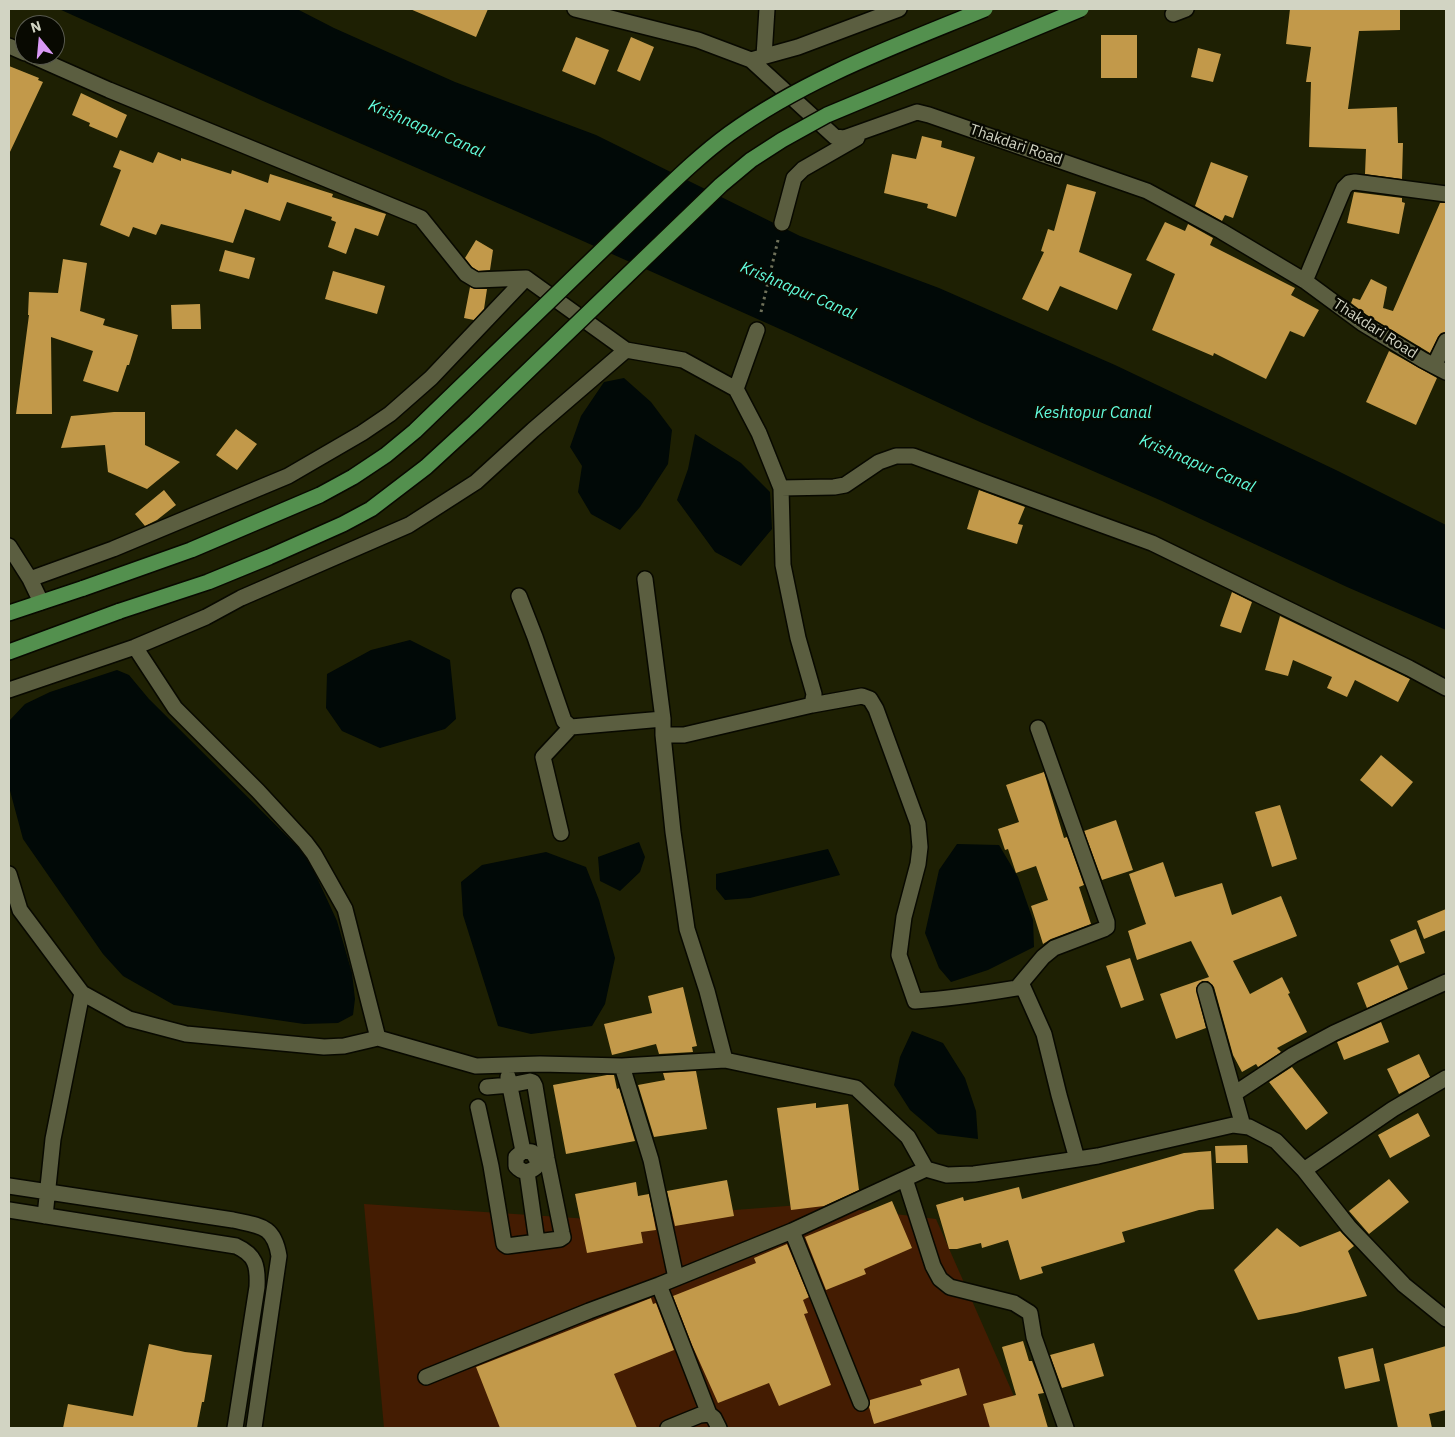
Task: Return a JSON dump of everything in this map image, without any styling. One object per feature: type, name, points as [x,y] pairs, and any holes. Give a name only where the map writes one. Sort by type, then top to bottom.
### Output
[{"type":"main road","points":[[9,613],[191,550],[320,495],[362,471],[386,455],[415,431],[657,197],[728,134],[774,104],[820,79],[985,9]]},
{"type":"main road","points":[[9,652],[120,611],[208,582],[270,557],[343,524],[372,508],[426,467],[721,184],[751,160],[827,115],[1081,9]]},
{"type":"street","name":"Thakdari Road","points":[[576,9],[698,40],[758,58],[835,137],[844,138],[917,112],[1147,191],[1305,281],[1362,323],[1440,369]]},
{"type":"street","points":[[767,9],[758,58],[798,47],[899,9]]},
{"type":"street","points":[[53,65],[421,218],[466,274],[476,280],[526,278],[626,350],[683,360],[736,389],[760,433],[781,488],[783,565],[798,638],[814,694],[812,705]]},
{"type":"street","points":[[782,222],[794,178],[804,169],[880,125]]},
{"type":"street","points":[[1305,281],[1344,188],[1349,183],[1355,182],[1446,194]]},
{"type":"street","points":[[30,579],[113,549],[288,476],[362,433],[390,414],[431,378],[526,278]]},
{"type":"street","points":[[736,389],[757,330]]},
{"type":"street","points":[[1440,369],[1446,341]]},
{"type":"street","points":[[9,690],[135,647],[206,617],[241,598],[409,525],[476,482],[626,350]]},
{"type":"street","points":[[781,488],[845,485],[879,462],[896,456],[913,456],[1152,543],[1409,668],[1446,688]]},
{"type":"street","points":[[9,546],[30,579],[41,602]]},
{"type":"street","points":[[645,579],[663,719],[673,832],[687,929],[707,992],[725,1060]]},
{"type":"street","points":[[519,596],[536,637],[564,721],[571,727]]},
{"type":"street","points":[[135,647],[175,708],[258,791],[314,854],[339,895],[345,909],[378,1038]]},
{"type":"street","points":[[663,735],[684,735],[812,705],[862,696],[870,699],[876,709],[918,824],[920,847],[918,864],[904,917],[899,955],[915,1001],[941,1000],[1023,987],[1044,1034],[1077,1159]]},
{"type":"street","points":[[561,832],[543,758],[571,727],[663,719]]},
{"type":"street","points":[[1017,988],[1043,957],[1054,948],[1107,927],[1107,922],[1038,728]]},
{"type":"street","points":[[9,874],[20,910],[82,994],[129,1020],[186,1034],[324,1047],[344,1046],[378,1038],[476,1066],[622,1066],[725,1060],[856,1088],[908,1137],[926,1169],[947,1176],[974,1174],[1098,1156],[1233,1125],[1249,1127],[1276,1142],[1304,1170],[1349,1227],[1400,1281],[1446,1319]]},
{"type":"street","points":[[1234,1094],[1293,1055],[1334,1033],[1446,982]]},
{"type":"street","points":[[1204,990],[1244,1126]]},
{"type":"street","points":[[45,1216],[53,1139],[82,994]]},
{"type":"street","points":[[506,1065],[537,1242]]},
{"type":"street","points":[[622,1066],[651,1160],[676,1278]]},
{"type":"street","points":[[1304,1170],[1393,1109],[1446,1078]]},
{"type":"street","points":[[478,1107],[492,1166],[504,1244],[507,1246],[560,1239],[563,1236],[542,1160],[535,1086],[530,1081],[487,1087]]},
{"type":"street","points":[[492,1166],[522,1162],[532,1152],[542,1160]]},
{"type":"street","points":[[426,1377],[792,1231],[926,1169]]},
{"type":"street","points":[[905,1179],[933,1266],[940,1279],[950,1287],[1014,1303],[1030,1313],[1034,1337],[1066,1428]]},
{"type":"street","points":[[9,1186],[233,1220],[262,1227],[269,1231],[275,1238],[279,1256],[254,1428]]},
{"type":"street","points":[[9,1210],[236,1246],[249,1253],[256,1264],[258,1272],[236,1428]]},
{"type":"street","points":[[792,1231],[861,1403]]},
{"type":"street","points":[[659,1285],[709,1414],[714,1418],[718,1428]]},
{"type":"street","points":[[668,1428],[700,1415],[709,1414]]},
{"type":"path","points":[[757,330],[782,222]]},
{"type":"shaded area","points":[[364,1204],[605,1220],[813,1204],[936,1219],[1028,1428],[384,1428]]},
{"type":"water","name":"Keshtopur Canal","points":[[59,9],[297,9],[334,28],[455,82],[596,135],[800,236],[939,288],[1115,365],[1338,471],[1446,525],[1446,630],[1347,587],[1162,501],[980,422],[791,334]]},
{"type":"water","points":[[624,378],[651,402],[672,430],[668,464],[640,507],[620,530],[591,514],[578,492],[582,466],[570,447],[581,416],[604,382]]},
{"type":"water","points":[[695,434],[741,463],[770,492],[772,529],[741,566],[715,552],[677,500],[688,469]]},
{"type":"water","points":[[410,640],[450,660],[456,719],[445,729],[380,748],[342,731],[326,708],[327,674],[371,650]]},
{"type":"water","points":[[117,670],[129,675],[149,699],[307,856],[337,921],[352,973],[355,999],[353,1015],[338,1023],[304,1024],[174,1005],[123,976],[103,954],[23,839],[9,787],[9,721],[25,704],[50,692]]},
{"type":"water","points":[[639,842],[645,857],[640,872],[620,891],[600,881],[598,857]]},
{"type":"water","points":[[957,844],[999,845],[1018,877],[1033,920],[1034,947],[988,970],[951,982],[939,968],[925,933],[939,870]]},
{"type":"water","points":[[828,849],[840,875],[750,898],[725,900],[716,889],[716,874]]},
{"type":"water","points":[[546,852],[586,867],[599,900],[615,958],[605,1004],[592,1026],[531,1034],[498,1026],[463,915],[461,882],[482,865]]},
{"type":"water","points":[[912,1031],[943,1043],[965,1078],[976,1111],[978,1139],[938,1134],[910,1110],[894,1085],[900,1057]]},
{"type":"building","points":[[410,9],[488,9],[476,37]]},
{"type":"building","points":[[1290,9],[1400,9],[1400,30],[1359,31],[1348,109],[1397,107],[1398,143],[1403,143],[1402,179],[1365,174],[1366,149],[1309,147],[1311,82],[1306,82],[1311,47],[1286,44]]},
{"type":"building","points":[[1101,35],[1137,35],[1137,78],[1101,78]]},
{"type":"building","points":[[576,37],[609,50],[595,85],[562,71]]},
{"type":"building","points":[[631,37],[654,47],[640,81],[617,71]]},
{"type":"building","points":[[1198,48],[1221,54],[1213,82],[1191,77]]},
{"type":"building","points":[[9,66],[39,78],[38,80],[43,82],[9,154]]},
{"type":"building","points":[[81,93],[127,115],[117,138],[89,126],[90,123],[72,115]]},
{"type":"building","points":[[922,136],[942,141],[941,147],[975,157],[956,217],[927,208],[928,204],[884,193],[892,154],[916,159]]},
{"type":"building","points":[[120,150],[153,163],[158,152],[181,161],[181,158],[231,174],[232,170],[268,183],[270,174],[333,194],[332,197],[386,214],[378,236],[355,228],[346,254],[328,247],[336,222],[331,220],[332,217],[287,202],[280,221],[245,209],[233,243],[161,224],[156,235],[133,227],[129,237],[100,225],[121,170],[113,167]]},
{"type":"building","points":[[1211,162],[1248,176],[1233,218],[1225,215],[1222,221],[1195,206]]},
{"type":"building","points":[[1067,184],[1096,192],[1079,252],[1132,274],[1117,310],[1060,286],[1048,311],[1022,299],[1044,252],[1041,251],[1048,229],[1054,231]]},
{"type":"building","points":[[1354,192],[1402,198],[1402,202],[1405,203],[1399,234],[1347,223]]},
{"type":"building","points":[[1440,203],[1446,203],[1446,332],[1441,333],[1430,353],[1367,315],[1351,303],[1353,298],[1360,300],[1371,279],[1387,287],[1383,308],[1393,311]]},
{"type":"building","points":[[1165,222],[1185,231],[1188,224],[1213,238],[1210,245],[1295,288],[1291,295],[1319,310],[1304,337],[1290,331],[1266,379],[1214,353],[1213,356],[1152,330],[1175,274],[1146,260]]},
{"type":"building","points":[[476,240],[493,250],[490,270],[478,271],[465,258]]},
{"type":"building","points":[[225,250],[255,258],[249,279],[219,271]]},
{"type":"building","points":[[63,259],[87,263],[80,311],[105,319],[103,325],[138,335],[129,365],[127,365],[118,392],[83,381],[93,351],[51,337],[52,414],[16,414],[29,315],[29,292],[58,293]]},
{"type":"building","points":[[333,271],[385,286],[377,314],[325,299]]},
{"type":"building","points":[[470,287],[487,289],[484,309],[474,320],[464,318]]},
{"type":"building","points":[[200,304],[201,329],[172,329],[171,305]]},
{"type":"building","points":[[1389,351],[1437,378],[1416,425],[1366,402]]},
{"type":"building","points":[[114,412],[145,412],[145,445],[180,462],[147,489],[108,472],[105,445],[61,448],[71,416]]},
{"type":"building","points":[[236,429],[257,444],[237,470],[216,455]]},
{"type":"building","points":[[164,490],[176,505],[157,520],[145,526],[135,514]]},
{"type":"building","points":[[979,490],[1025,507],[1018,524],[1023,525],[1017,544],[967,529]]},
{"type":"building","points":[[1232,592],[1252,602],[1241,633],[1220,626]]},
{"type":"building","points":[[1280,616],[1410,679],[1398,702],[1355,680],[1347,697],[1327,688],[1332,677],[1293,660],[1288,676],[1265,670]]},
{"type":"building","points":[[1381,755],[1413,782],[1392,807],[1360,780]]},
{"type":"building","points":[[1044,772],[1064,838],[1067,837],[1084,885],[1079,887],[1091,924],[1051,939],[1043,944],[1031,906],[1048,900],[1036,866],[1016,873],[1008,849],[1005,850],[998,829],[1019,822],[1006,785]]},
{"type":"building","points":[[1280,805],[1297,859],[1272,867],[1255,812]]},
{"type":"building","points":[[1116,820],[1133,870],[1102,880],[1084,831]]},
{"type":"building","points":[[1163,862],[1175,897],[1222,883],[1232,915],[1281,896],[1297,936],[1233,961],[1250,994],[1282,977],[1290,993],[1288,994],[1307,1032],[1277,1048],[1281,1052],[1258,1067],[1256,1064],[1242,1072],[1233,1055],[1214,987],[1208,981],[1202,981],[1196,988],[1206,1028],[1176,1039],[1160,994],[1209,977],[1191,941],[1137,960],[1128,931],[1146,924],[1129,874]]},
{"type":"building","points":[[1446,909],[1446,930],[1424,939],[1417,921]]},
{"type":"building","points":[[1416,929],[1425,953],[1400,963],[1390,940]]},
{"type":"building","points":[[1130,958],[1144,1000],[1121,1008],[1106,966]]},
{"type":"building","points":[[1398,965],[1408,989],[1367,1008],[1357,983]]},
{"type":"building","points":[[683,987],[697,1046],[692,1047],[693,1052],[659,1054],[656,1044],[612,1055],[604,1024],[652,1013],[648,996]]},
{"type":"building","points":[[1381,1022],[1389,1042],[1344,1060],[1337,1042]]},
{"type":"building","points":[[1419,1054],[1430,1077],[1399,1094],[1387,1069]]},
{"type":"building","points":[[1292,1067],[1328,1113],[1306,1130],[1269,1082]]},
{"type":"building","points":[[696,1071],[707,1129],[654,1137],[638,1085],[665,1080],[663,1073]]},
{"type":"building","points":[[614,1075],[635,1141],[566,1154],[553,1085]]},
{"type":"building","points":[[816,1103],[816,1108],[848,1104],[859,1190],[824,1206],[791,1210],[777,1108]]},
{"type":"building","points":[[1418,1113],[1430,1136],[1390,1158],[1378,1135]]},
{"type":"building","points":[[1247,1145],[1248,1163],[1216,1163],[1215,1146]]},
{"type":"building","points":[[1211,1151],[1214,1209],[1199,1210],[1122,1232],[1125,1242],[1041,1267],[1043,1273],[1020,1280],[1008,1240],[982,1248],[981,1243],[949,1249],[936,1205],[963,1197],[964,1201],[1019,1187],[1022,1199],[1184,1153]]},
{"type":"building","points":[[1389,1179],[1409,1202],[1369,1234],[1349,1211]]},
{"type":"building","points":[[727,1180],[734,1216],[675,1226],[667,1191]]},
{"type":"building","points":[[636,1182],[638,1196],[649,1194],[656,1230],[641,1232],[643,1243],[587,1253],[575,1194]]},
{"type":"building","points":[[892,1201],[912,1248],[864,1269],[866,1274],[826,1290],[805,1237]]},
{"type":"building","points":[[1277,1228],[1300,1247],[1340,1231],[1354,1246],[1348,1251],[1367,1296],[1258,1320],[1234,1270]]},
{"type":"building","points":[[787,1244],[809,1297],[803,1300],[808,1313],[804,1314],[831,1385],[779,1406],[769,1383],[718,1403],[673,1296],[756,1263],[754,1258]]},
{"type":"building","points":[[651,1298],[653,1304],[656,1303],[674,1350],[614,1374],[637,1428],[500,1428],[476,1367]]},
{"type":"building","points":[[1023,1341],[1029,1361],[1032,1361],[1044,1393],[1038,1394],[1048,1428],[990,1428],[983,1404],[1016,1395],[1002,1347]]},
{"type":"building","points":[[1094,1343],[1104,1376],[1062,1388],[1050,1355]]},
{"type":"building","points":[[149,1344],[185,1352],[212,1355],[204,1402],[202,1402],[197,1428],[63,1428],[68,1404],[133,1416]]},
{"type":"building","points":[[1446,1346],[1446,1410],[1429,1414],[1432,1428],[1398,1428],[1384,1364]]},
{"type":"building","points":[[1373,1348],[1380,1381],[1345,1389],[1338,1357]]},
{"type":"building","points":[[959,1368],[967,1395],[874,1424],[869,1407],[870,1400],[922,1385],[920,1380]]},
{"type":"water label","name":"Krishnapur Canal","points":[[426,129]]},
{"type":"water label","name":"Krishnapur Canal","points":[[798,291]]},
{"type":"water label","name":"Krishnapur Canal","points":[[1197,464]]}]
